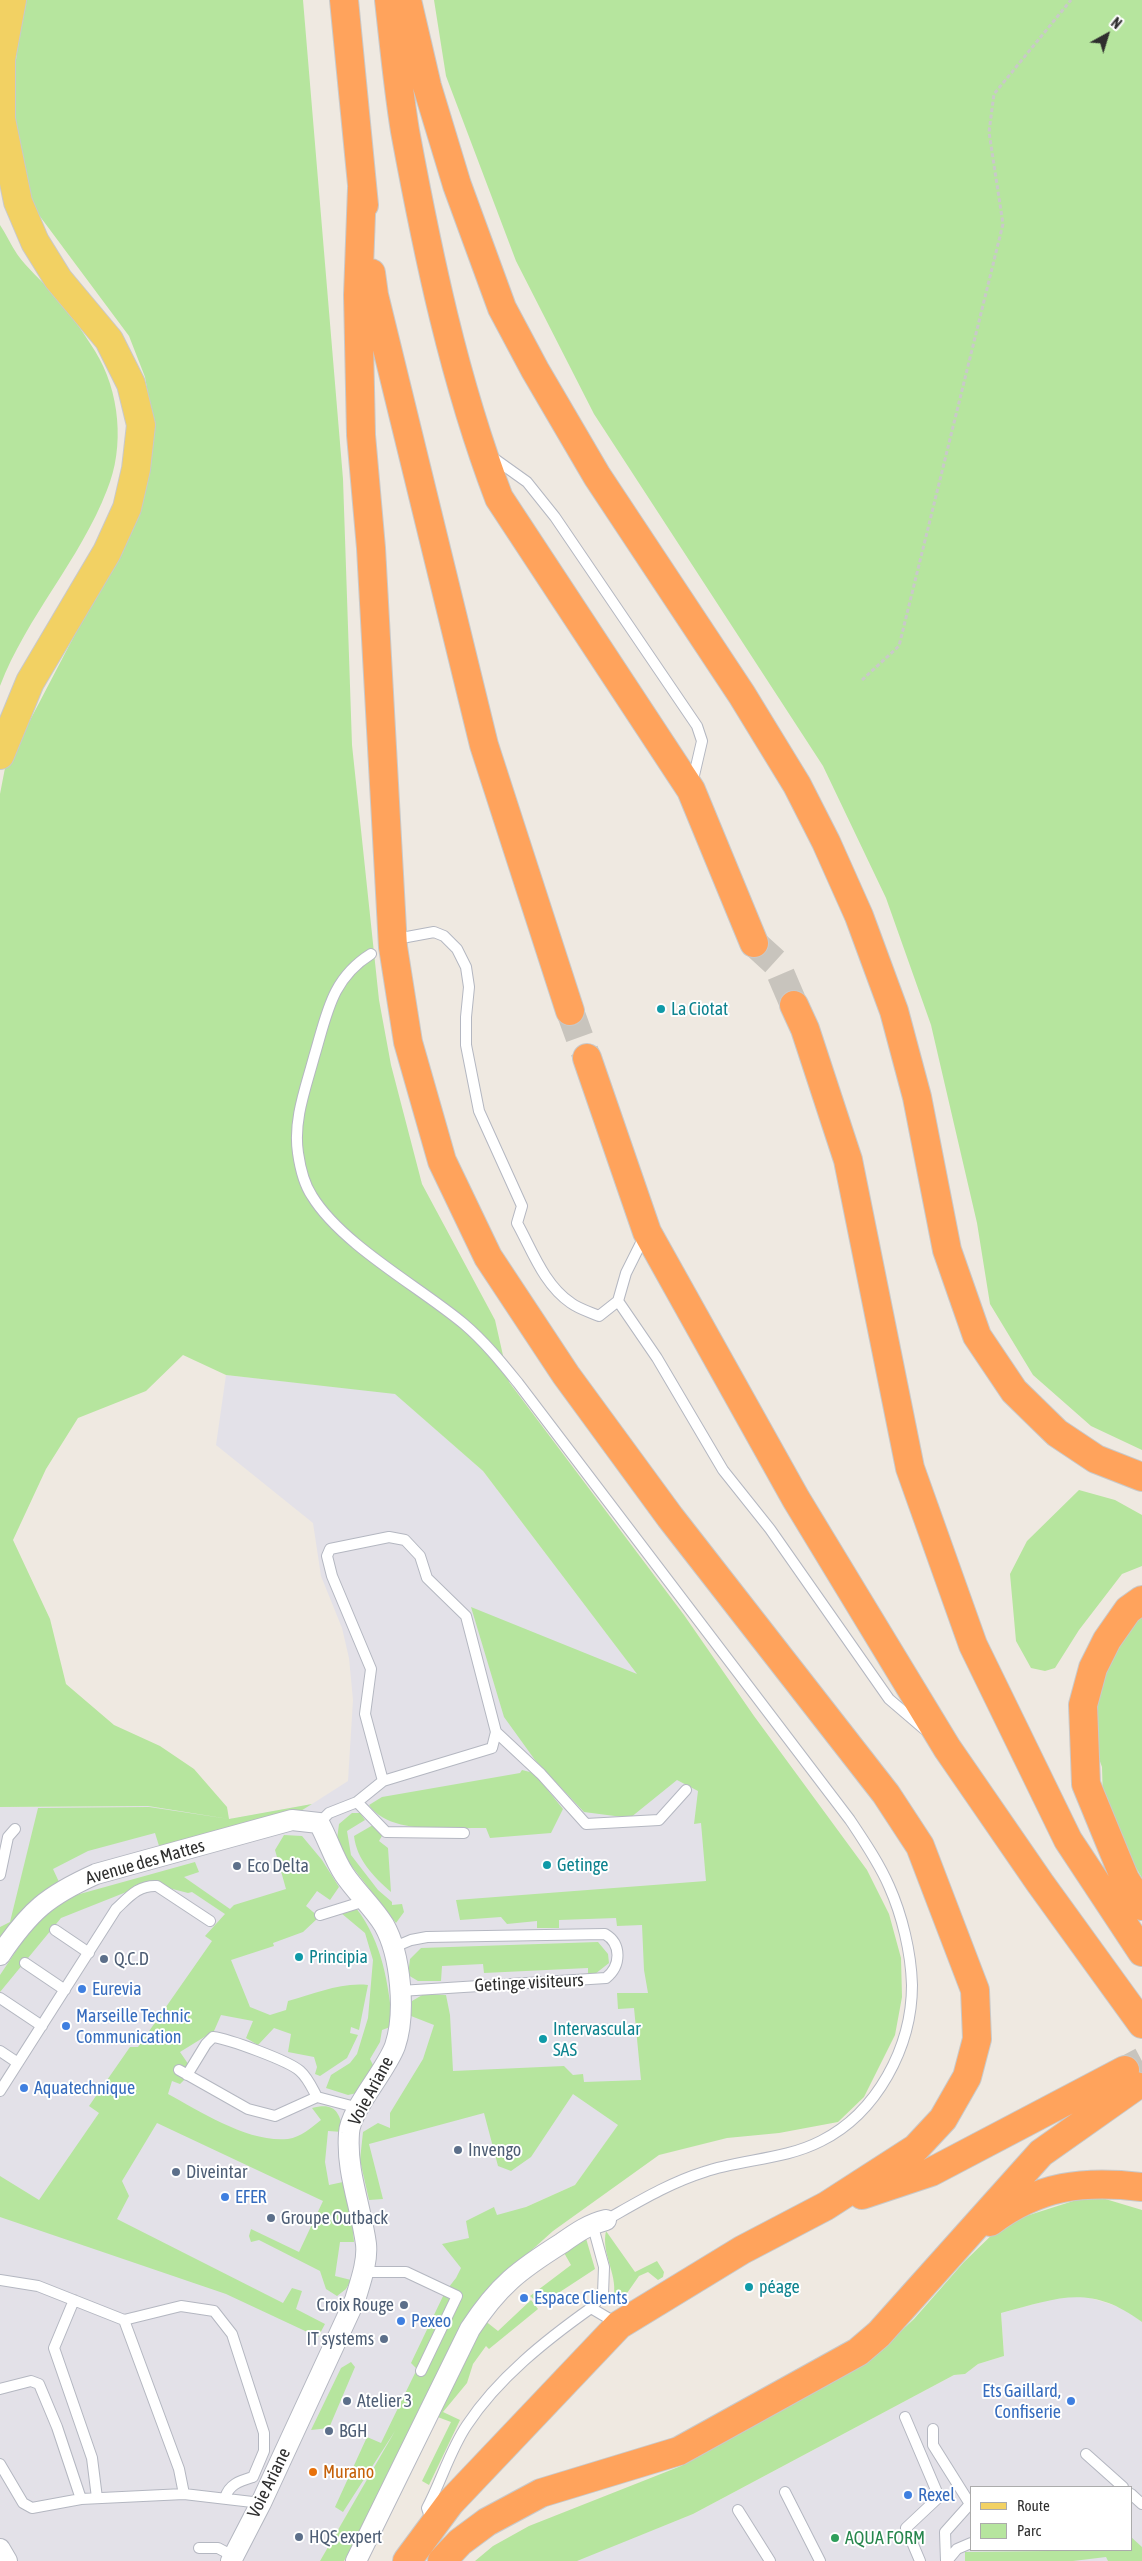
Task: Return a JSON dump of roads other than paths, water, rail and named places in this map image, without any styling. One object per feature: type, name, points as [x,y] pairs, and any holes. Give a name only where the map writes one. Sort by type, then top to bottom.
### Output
[{"type":"highway","points":[[344,0],[374,295],[484,746],[570,1012]]},
{"type":"highway","points":[[388,0],[409,150],[448,334],[481,450],[499,498],[691,790],[754,944]]},
{"type":"highway","points":[[406,0],[427,86],[457,185],[502,308],[535,370],[597,476],[742,695],[797,785],[826,842],[859,916],[894,1011],[917,1097],[946,1250],[977,1336],[1014,1391],[1056,1433],[1096,1459],[1142,1477]]},
{"type":"highway","points":[[362,188],[358,295],[362,435],[371,548],[393,947],[408,1042],[442,1161],[488,1257],[566,1375],[670,1517],[886,1794],[920,1846],[975,1990],[977,2039],[967,2077],[943,2118],[916,2148],[826,2206],[705,2271],[619,2325],[450,2504],[407,2561]]},
{"type":"highway","points":[[794,1005],[805,1029],[848,1160],[910,1468],[973,1646],[1068,1840],[1142,1952]]},
{"type":"highway","points":[[587,1058],[647,1232],[796,1500],[947,1748],[1040,1883],[1142,2024]]},
{"type":"highway","points":[[1142,1600],[1128,1610],[1107,1640],[1093,1668],[1083,1705],[1086,1784],[1124,1879],[1142,1906]]},
{"type":"highway","points":[[442,2561],[460,2542],[487,2522],[541,2492],[679,2451],[858,2352],[879,2334],[1041,2153],[1130,2078],[931,2172],[826,2206]]},
{"type":"highway","points":[[957,2247],[998,2216],[1041,2193],[1094,2183],[1142,2187]]},
{"type":"main road","points":[[0,755],[30,682],[107,552],[127,508],[136,469],[141,425],[132,384],[109,340],[58,279],[35,242],[18,202],[1,119],[1,59],[12,0]]},
{"type":"street","name":"Avenue des Mattes","points":[[0,1955],[33,1911],[67,1886],[96,1874],[292,1820],[319,1823]]},
{"type":"street","name":"Voie Ariane","points":[[232,2559],[261,2503],[355,2300],[363,2272],[366,2246],[351,2179],[348,2151],[349,2129],[359,2108],[385,2068],[395,2046],[401,2021],[400,1991],[392,1948],[384,1925],[344,1873],[319,1823]]},
{"type":"street","points":[[356,2561],[466,2338],[484,2308],[511,2278],[599,2222]]},
{"type":"street","points":[[0,2549],[7,2561]]},
{"type":"lane","points":[[481,450],[527,482],[555,517],[698,726],[702,741],[691,790]]},
{"type":"lane","points":[[407,937],[434,932],[444,936],[457,949],[466,967],[469,987],[466,1045],[479,1111],[522,1206],[517,1223],[546,1278],[555,1290],[571,1304],[599,1316],[618,1301],[626,1273],[647,1232]]},
{"type":"lane","points":[[371,954],[354,965],[346,974],[331,999],[300,1105],[298,1151],[311,1195],[344,1233],[464,1324],[488,1347],[518,1383],[850,1820],[889,1885],[900,1915],[908,1951],[912,1985],[908,2015],[893,2068],[865,2107],[845,2126],[821,2141],[795,2152],[706,2171],[682,2180],[599,2222],[604,2267],[603,2294],[591,2308],[518,2367],[494,2391],[466,2426],[427,2508],[433,2526]]},
{"type":"lane","points":[[618,1301],[657,1358],[723,1470],[770,1529],[889,1699],[947,1748]]},
{"type":"lane","points":[[319,1823],[330,1813],[357,1802],[383,1781],[492,1748],[496,1732],[476,1663],[466,1616],[427,1578],[420,1556],[405,1540],[389,1537],[330,1549],[327,1556],[332,1576],[371,1669],[365,1714],[383,1781]]},
{"type":"lane","points":[[496,1732],[541,1774],[586,1824],[659,1820],[686,1790]]},
{"type":"lane","points":[[357,1802],[386,1832],[464,1833]]},
{"type":"lane","points":[[0,1874],[8,1837],[15,1829]]},
{"type":"lane","points":[[0,2091],[116,1909],[138,1889],[146,1886],[157,1886],[210,1921]]},
{"type":"lane","points":[[320,1915],[365,1901]]},
{"type":"lane","points":[[54,1930],[88,1953]]},
{"type":"lane","name":"Getinge visiteurs","points":[[392,1948],[411,1940],[426,1937],[604,1934],[613,1942],[618,1954],[615,1968],[606,1978],[400,1991]]},
{"type":"lane","points":[[25,1963],[65,1990]]},
{"type":"lane","points":[[0,1998],[42,2026]]},
{"type":"lane","points":[[317,2097],[308,2080],[299,2070],[228,2039],[214,2037],[183,2073],[248,2109],[275,2116],[317,2097],[359,2108]]},
{"type":"lane","points":[[0,2051],[18,2063]]},
{"type":"lane","points":[[363,2272],[406,2272],[457,2296],[421,2371]]},
{"type":"lane","points":[[0,2280],[38,2286],[124,2320],[181,2306],[214,2311],[232,2334],[264,2433],[264,2451],[252,2477],[237,2482],[227,2490],[225,2498]]},
{"type":"lane","points":[[74,2300],[54,2348],[92,2458],[97,2498]]},
{"type":"lane","points":[[591,2308],[619,2325]]},
{"type":"lane","points":[[124,2320],[179,2469],[184,2494]]},
{"type":"lane","points":[[0,2390],[31,2381],[39,2384],[57,2427],[81,2498]]},
{"type":"lane","points":[[905,2417],[939,2497],[906,2528],[920,2561]]},
{"type":"lane","points":[[933,2429],[934,2445],[970,2504],[945,2532],[947,2561]]},
{"type":"lane","points":[[1086,2454],[1122,2486]]},
{"type":"lane","points":[[0,2464],[23,2503],[32,2508],[81,2498],[137,2498],[184,2494],[261,2503]]},
{"type":"lane","points":[[785,2492],[820,2561]]},
{"type":"lane","points":[[1132,2495],[1142,2504]]},
{"type":"lane","points":[[738,2510],[770,2561]]},
{"type":"lane","points":[[947,2561],[957,2549],[970,2543]]},
{"type":"lane","points":[[199,2548],[218,2548],[232,2559]]},
{"type":"tunnel","points":[[754,943],[776,963],[794,1005]]},
{"type":"tunnel","points":[[570,1011],[587,1058]]},
{"type":"tunnel","points":[[1125,2070],[1142,2061]]},
{"type":"place","name":"La Ciotat","points":[[661,1009]]},
{"type":"place","name":"Getinge","points":[[547,1865]]},
{"type":"place","name":"Eco Delta","points":[[237,1866]]},
{"type":"place","name":"Principia","points":[[299,1957]]},
{"type":"place","name":"Q.C.D","points":[[104,1959]]},
{"type":"place","name":"Eurevia","points":[[82,1989]]},
{"type":"place","name":"Marseille Technic Communication","points":[[66,2026]]},
{"type":"place","name":"Intervascular SAS","points":[[543,2039]]},
{"type":"place","name":"Aquatechnique","points":[[24,2088]]},
{"type":"place","name":"Invengo","points":[[458,2150]]},
{"type":"place","name":"Diveintar","points":[[176,2172]]},
{"type":"place","name":"EFER","points":[[225,2197]]},
{"type":"place","name":"Groupe Outback","points":[[271,2218]]},
{"type":"place","name":"péage","points":[[749,2287]]},
{"type":"place","name":"Espace Clients","points":[[524,2298]]},
{"type":"place","name":"Croix Rouge","points":[[404,2305]]},
{"type":"place","name":"Pexeo","points":[[401,2321]]},
{"type":"place","name":"IT systems","points":[[384,2339]]},
{"type":"place","name":"Atelier 3","points":[[347,2401]]},
{"type":"place","name":"Ets Gaillard, Confiserie","points":[[1071,2401]]},
{"type":"place","name":"BGH","points":[[329,2431]]},
{"type":"place","name":"Murano","points":[[313,2472]]},
{"type":"place","name":"Rexel","points":[[908,2495]]},
{"type":"place","name":"HQS expert","points":[[299,2537]]},
{"type":"place","name":"AQUA FORM","points":[[835,2538]]}]
